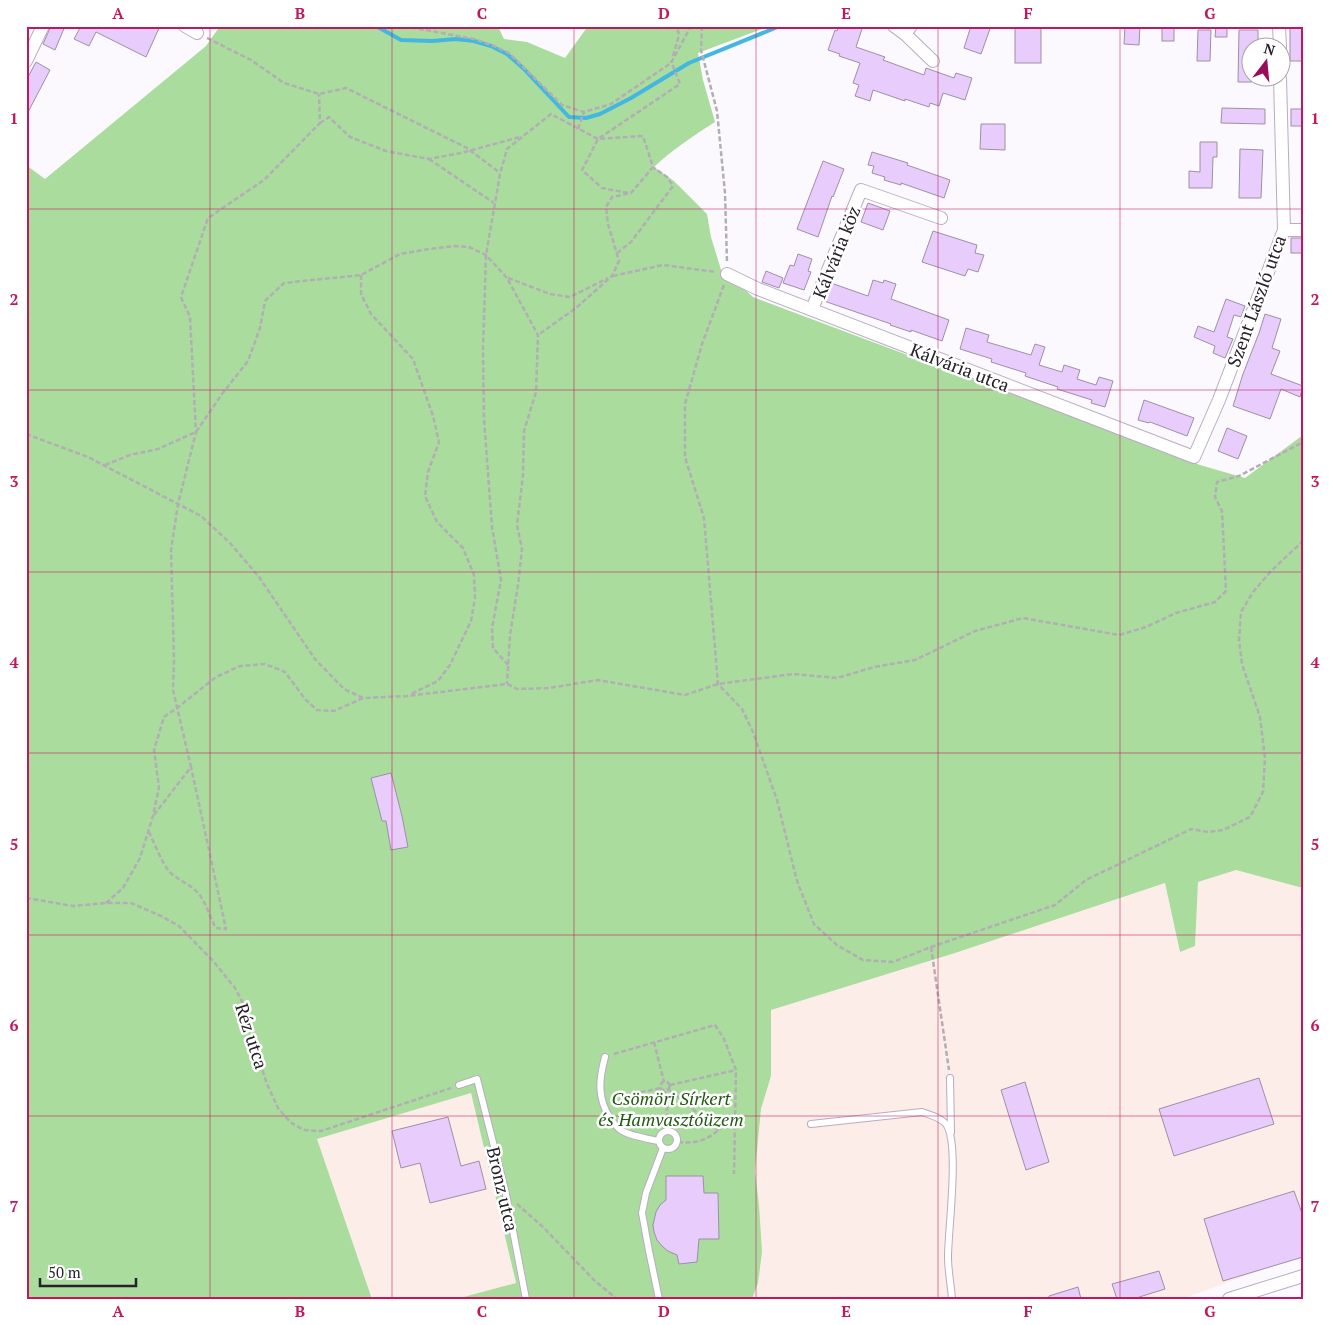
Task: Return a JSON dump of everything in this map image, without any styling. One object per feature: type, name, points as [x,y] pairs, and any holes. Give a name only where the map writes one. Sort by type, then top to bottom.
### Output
[{"type":"street","points":[[26,61],[43,26]]},
{"type":"street","points":[[185,26],[197,33]]},
{"type":"street","points":[[894,26],[908,30],[933,61]]},
{"type":"street","name":"Szent László utca","points":[[1194,457],[1219,400],[1284,230],[1280,88]]},
{"type":"street","name":"Kálvária köz","points":[[812,309],[861,190],[941,218]]},
{"type":"street","points":[[1284,230],[1303,230]]},
{"type":"street","name":"Kálvária utca","points":[[728,274],[758,289],[1194,457]]},
{"type":"street","points":[[1229,1299],[1303,1276]]},
{"type":"lane","points":[[605,1057],[600,1081],[602,1100],[606,1112],[614,1124],[623,1132],[658,1141],[663,1148],[669,1150],[674,1148],[678,1142],[674,1132],[669,1131],[663,1132],[658,1141]]},
{"type":"lane","points":[[950,1078],[953,1180],[948,1233],[948,1259],[952,1299]]},
{"type":"lane","name":"Bronz utca","points":[[459,1085],[477,1079],[506,1194],[526,1299]]},
{"type":"lane","points":[[811,1124],[922,1112],[936,1117],[946,1124],[951,1136]]},
{"type":"lane","points":[[659,1299],[642,1213],[646,1193],[663,1148]]},
{"type":"path","points":[[404,26],[474,39],[509,53],[562,105],[583,113],[612,104],[671,62],[691,26]]},
{"type":"path","points":[[631,193],[602,188],[582,170],[598,139],[680,84],[671,62],[679,35],[677,26]]},
{"type":"path","points":[[702,26],[701,50],[717,111],[725,193],[728,274],[702,344],[685,404],[685,457],[704,518],[718,684],[742,709],[753,732],[777,800],[797,881],[814,924],[837,945],[863,960],[893,962],[1055,905],[1086,880],[1191,830],[1208,832],[1223,830],[1250,817],[1263,792],[1265,758],[1260,717],[1242,664],[1239,640],[1242,612],[1253,592],[1272,570],[1303,542]]},
{"type":"path","points":[[210,40],[251,60],[284,83],[320,94],[346,88],[470,150],[500,174]]},
{"type":"path","points":[[320,94],[320,123]]},
{"type":"path","points":[[578,129],[583,113]]},
{"type":"path","points":[[508,665],[493,648],[492,628],[501,580],[492,527],[484,419],[483,349],[486,255],[500,174],[507,148],[551,114],[598,139],[643,136],[653,167],[667,177],[674,186],[631,242],[617,253]]},
{"type":"path","points":[[148,832],[168,870],[182,882],[197,891],[205,902],[216,928],[226,930],[173,690],[172,550],[178,504],[196,432],[190,317],[181,297],[208,218],[264,180],[320,123],[329,117],[350,137],[386,151],[429,159],[522,137]]},
{"type":"path","points":[[429,159],[495,204]]},
{"type":"path","points":[[538,335],[576,308],[612,276],[619,261],[608,224],[606,207],[612,197],[631,193],[653,167]]},
{"type":"path","points":[[105,465],[130,455],[158,449],[196,432],[248,361],[260,328],[266,301],[284,283],[361,275],[400,254],[455,246],[469,247],[486,255],[507,278],[538,335],[536,392],[524,431],[523,475],[517,525],[522,549],[510,635],[507,684]]},
{"type":"path","points":[[507,278],[550,294],[570,296],[612,276],[662,266],[728,274]]},
{"type":"path","points":[[361,275],[361,294],[371,314],[413,359],[417,367],[433,416],[439,442],[428,472],[425,496],[437,522],[463,548],[474,575],[475,598],[471,621],[450,665],[438,681],[407,696]]},
{"type":"path","points":[[26,434],[88,457],[201,516],[230,542],[259,577],[315,659],[344,689],[363,698]]},
{"type":"path","points":[[106,903],[123,888],[140,858],[153,816],[159,787],[154,750],[164,717],[216,677],[240,666],[265,664],[285,672],[304,699],[317,710],[334,711],[363,698],[407,696],[507,684],[517,689],[549,688],[598,680],[685,696],[718,684],[793,674],[837,678],[874,667],[915,660],[975,631],[1023,618],[1119,636],[1146,627],[1176,613],[1215,602],[1226,591],[1222,511],[1215,497],[1217,482],[1239,476],[1303,442]]},
{"type":"path","points":[[153,816],[191,767]]},
{"type":"path","name":"Réz utca","points":[[26,898],[73,906],[106,903],[131,904],[161,916],[179,926],[223,972],[235,988],[247,1011],[261,1066],[278,1108],[290,1122],[304,1130],[321,1131],[459,1085]]},
{"type":"path","points":[[931,948],[950,1078]]},
{"type":"path","points":[[605,1057],[715,1024],[724,1039],[736,1070],[734,1174]]},
{"type":"path","points":[[654,1042],[664,1082],[670,1086]]},
{"type":"path","points":[[669,1131],[667,1090],[670,1086],[736,1070]]},
{"type":"path","points":[[661,1088],[664,1082]]},
{"type":"path","points":[[602,1100],[661,1088],[667,1090],[719,1130]]},
{"type":"path","points":[[678,1142],[691,1143],[700,1141],[715,1134],[726,1123],[735,1126]]},
{"type":"path","points":[[506,1194],[543,1227],[595,1281],[617,1299]]},
{"type":"shaded area","points":[[1236,870],[1303,888],[1303,1255],[1182,1299],[752,1299],[758,1283],[759,1205],[755,1171],[761,1109],[771,1076],[771,1010],[955,953],[1165,883],[1180,952],[1195,946],[1198,882]]},
{"type":"shaded area","points":[[471,1093],[516,1284],[456,1299],[372,1299],[317,1139]]},
{"type":"green space","points":[[220,26],[498,26],[504,39],[527,42],[565,58],[588,26],[770,26],[698,53],[703,80],[715,122],[683,143],[654,167],[674,181],[707,214],[711,237],[722,273],[727,274],[753,297],[1200,465],[1245,478],[1303,435],[1303,888],[1236,870],[1198,882],[1195,946],[1180,952],[1165,883],[955,953],[771,1010],[771,1076],[761,1109],[755,1171],[762,1252],[758,1283],[752,1299],[456,1299],[516,1283],[471,1093],[317,1139],[372,1299],[26,1299],[26,165],[45,179],[206,46]]},
{"type":"building","points":[[51,26],[65,26],[55,50],[43,44]]},
{"type":"building","points":[[81,26],[160,26],[146,57],[96,32],[89,46],[74,39]]},
{"type":"building","points":[[839,26],[863,26],[856,47],[885,57],[883,60],[924,75],[926,68],[954,78],[956,73],[972,78],[965,100],[943,93],[939,106],[930,103],[929,107],[873,90],[870,101],[855,96],[859,85],[853,83],[860,63],[828,50],[835,30],[837,31]]},
{"type":"building","points":[[971,26],[991,26],[981,54],[964,48]]},
{"type":"building","points":[[1015,26],[1041,26],[1041,63],[1015,63]]},
{"type":"building","points":[[1125,26],[1140,26],[1139,45],[1124,44]]},
{"type":"building","points":[[1162,26],[1174,26],[1174,41],[1162,41]]},
{"type":"building","points":[[1216,26],[1227,26],[1227,37],[1215,37]]},
{"type":"building","points":[[1290,26],[1303,26],[1303,61],[1292,61],[1292,38],[1290,38]]},
{"type":"building","points":[[1198,30],[1211,30],[1210,61],[1197,61]]},
{"type":"building","points":[[1239,30],[1258,30],[1258,38],[1242,38],[1242,82],[1238,82]]},
{"type":"building","points":[[36,62],[50,70],[26,116],[26,81]]},
{"type":"building","points":[[1222,108],[1265,109],[1265,124],[1221,123]]},
{"type":"building","points":[[1291,109],[1303,109],[1303,126],[1291,126]]},
{"type":"building","points":[[981,124],[1005,124],[1005,150],[980,149]]},
{"type":"building","points":[[1200,142],[1217,142],[1217,157],[1213,157],[1212,188],[1189,188],[1189,171],[1200,172]]},
{"type":"building","points":[[1240,149],[1263,150],[1261,198],[1239,198]]},
{"type":"building","points":[[872,152],[908,163],[907,165],[950,180],[944,198],[901,183],[901,185],[884,180],[885,177],[872,173],[874,166],[868,165]]},
{"type":"building","points":[[823,161],[844,169],[832,196],[818,237],[797,229]]},
{"type":"building","points":[[868,203],[890,211],[883,230],[861,222]]},
{"type":"building","points":[[933,231],[977,245],[975,253],[984,255],[978,272],[968,269],[965,276],[922,262]]},
{"type":"building","points":[[1291,238],[1303,238],[1303,253],[1291,253]]},
{"type":"building","points":[[798,254],[812,259],[808,271],[811,272],[804,290],[783,283],[790,265],[794,266]]},
{"type":"building","points":[[766,271],[783,278],[779,288],[762,282]]},
{"type":"building","points":[[873,280],[883,283],[884,280],[896,284],[891,299],[949,320],[942,341],[890,325],[824,301],[831,283],[868,296]]},
{"type":"building","points":[[1226,299],[1245,306],[1241,317],[1234,315],[1227,337],[1233,339],[1225,358],[1213,353],[1215,346],[1194,337],[1198,326],[1214,332]]},
{"type":"building","points":[[1265,314],[1281,319],[1272,348],[1280,351],[1271,374],[1303,386],[1300,397],[1281,389],[1270,419],[1233,406]]},
{"type":"building","points":[[966,328],[989,335],[987,342],[1031,355],[1035,344],[1045,347],[1039,365],[1062,372],[1064,365],[1080,370],[1077,379],[1096,385],[1099,377],[1113,381],[1105,407],[1091,403],[1092,400],[1025,376],[1026,373],[991,362],[992,359],[960,349]]},
{"type":"building","points":[[1144,400],[1194,418],[1187,436],[1150,422],[1138,420]]},
{"type":"building","points":[[1227,428],[1247,436],[1238,459],[1218,451]]},
{"type":"building","points":[[391,773],[408,847],[391,850],[386,821],[382,821],[371,778]]},
{"type":"building","points":[[1259,1078],[1274,1124],[1174,1156],[1159,1109]]},
{"type":"building","points":[[1025,1082],[1049,1162],[1026,1170],[1001,1090]]},
{"type":"building","points":[[448,1117],[461,1166],[479,1161],[486,1189],[430,1203],[420,1163],[401,1168],[392,1131]]},
{"type":"building","name":"Csömöri Sírkert és Hamvasztóüzem","points":[[666,1176],[703,1176],[704,1193],[718,1193],[719,1239],[699,1239],[697,1262],[679,1264],[677,1255],[662,1246],[654,1232],[653,1225],[656,1212],[666,1200]]},
{"type":"building","points":[[1294,1191],[1303,1216],[1303,1257],[1223,1281],[1204,1219]]},
{"type":"building","points":[[1159,1271],[1165,1289],[1133,1299],[1117,1299],[1112,1284]]},
{"type":"building","points":[[1078,1287],[1081,1299],[1049,1299],[1049,1296]]},
{"type":"waterway","points":[[376,26],[401,40],[432,41],[456,39],[474,41],[491,46],[507,54],[523,68],[569,117],[586,118],[600,114],[631,98],[689,63],[780,26]]}]
